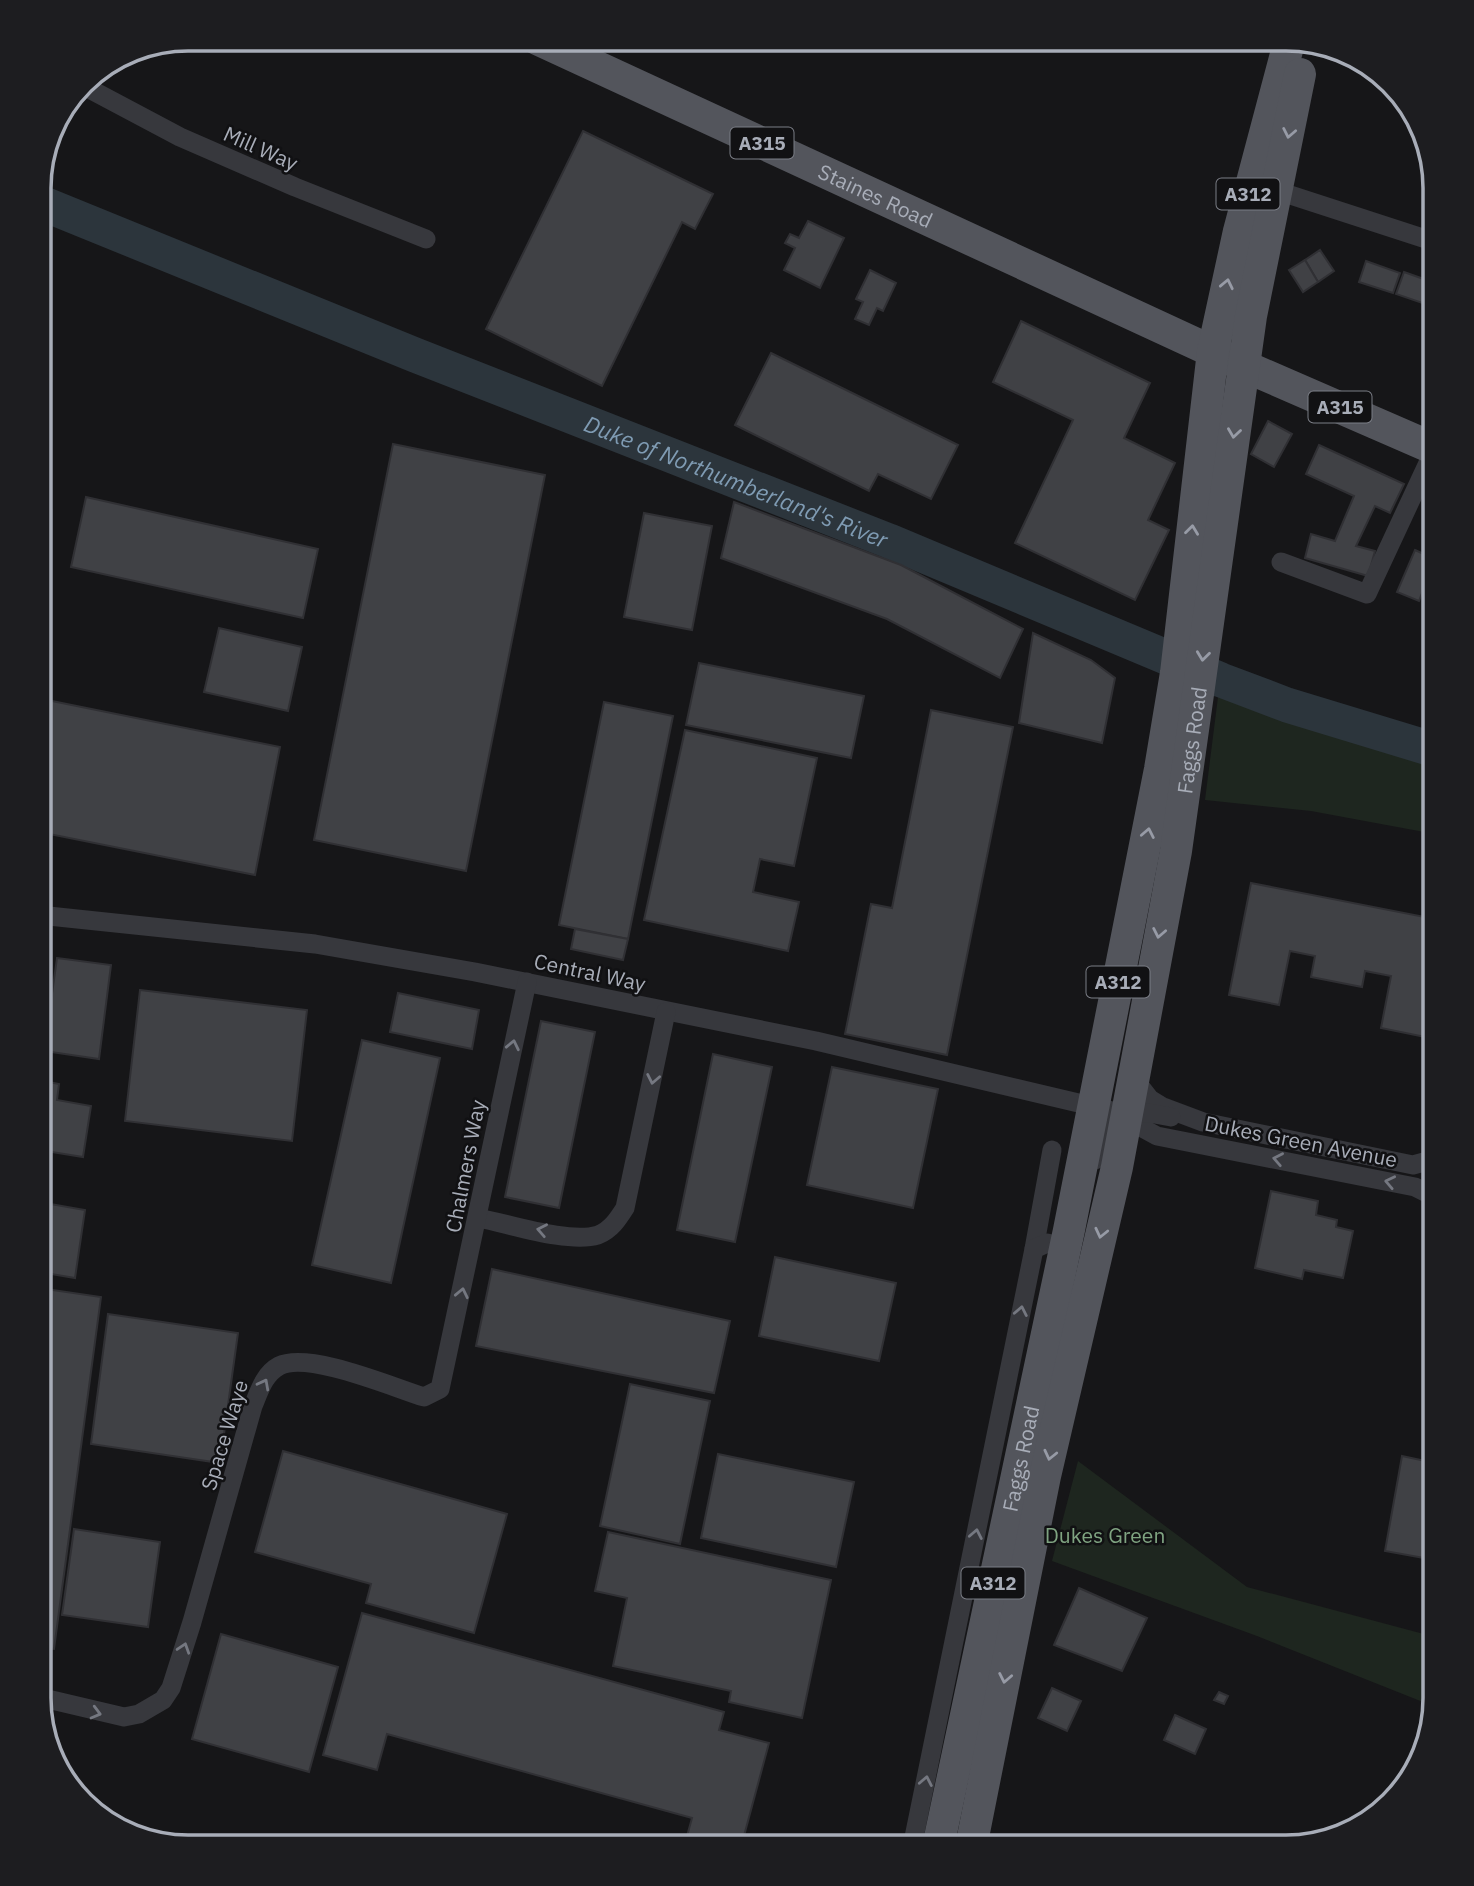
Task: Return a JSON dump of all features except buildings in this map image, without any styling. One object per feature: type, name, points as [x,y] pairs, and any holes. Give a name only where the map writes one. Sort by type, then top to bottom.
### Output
[{"type":"main road","name":"Staines Road","points":[[563,51],[1213,351]]},
{"type":"main road","name":"A312","points":[[1213,351],[1239,231],[1287,51]]},
{"type":"main road","name":"A312","points":[[1244,366],[1275,190],[1304,52]]},
{"type":"main road","name":"A315","points":[[1213,351],[1423,443]]},
{"type":"main road","name":"Faggs Road","points":[[1197,593],[1213,351]]},
{"type":"main road","name":"Faggs Road","points":[[941,1835],[1067,1239],[1153,967],[1174,771],[1176,673],[1197,593],[1244,366]]},
{"type":"main road","name":"Faggs Road","points":[[973,1835],[1045,1476],[1117,1167],[1112,1092],[1174,771]]},
{"type":"street","name":"Mill Way","points":[[92,91],[180,137],[295,187],[426,239]]},
{"type":"street","points":[[1275,190],[1423,238]]},
{"type":"street","points":[[1282,562],[1367,594],[1423,474]]},
{"type":"street","name":"Central Way","points":[[51,916],[315,944],[527,982],[816,1041],[1112,1092]]},
{"type":"street","name":"Chalmers Way","points":[[448,1359],[527,982]]},
{"type":"street","points":[[478,1218],[576,1237],[599,1234],[614,1225],[625,1208],[666,1012]]},
{"type":"street","points":[[1112,1092],[1145,1130],[1157,1136]]},
{"type":"street","name":"Dukes Green Avenue","points":[[1112,1092],[1149,1113],[1413,1165],[1423,1163]]},
{"type":"street","name":"Dukes Green Avenue","points":[[1112,1092],[1156,1103],[1203,1122]]},
{"type":"street","name":"Dukes Green Avenue","points":[[1157,1136],[1415,1187],[1423,1192]]},
{"type":"street","name":"Faggs Road","points":[[1117,1167],[1131,1147],[1144,1139],[1157,1136]]},
{"type":"street","points":[[914,1835],[1052,1150]]},
{"type":"street","points":[[1034,1249],[1067,1239]]},
{"type":"street","name":"Space Waye","points":[[51,1701],[108,1716],[124,1717],[154,1708],[171,1688],[253,1406],[267,1376],[280,1365],[316,1363],[424,1397],[440,1389],[448,1359]]},
{"type":"green space","points":[[1218,697],[1423,757],[1423,832],[1311,811],[1205,800]]},
{"type":"green space","name":"Dukes Green","points":[[1078,1461],[1247,1587],[1423,1634],[1423,1702],[1257,1636],[1052,1561]]},
{"type":"waterway","name":"Duke of Northumberland's River","points":[[51,207],[415,355],[889,541],[1221,680],[1287,705],[1423,746]]}]
